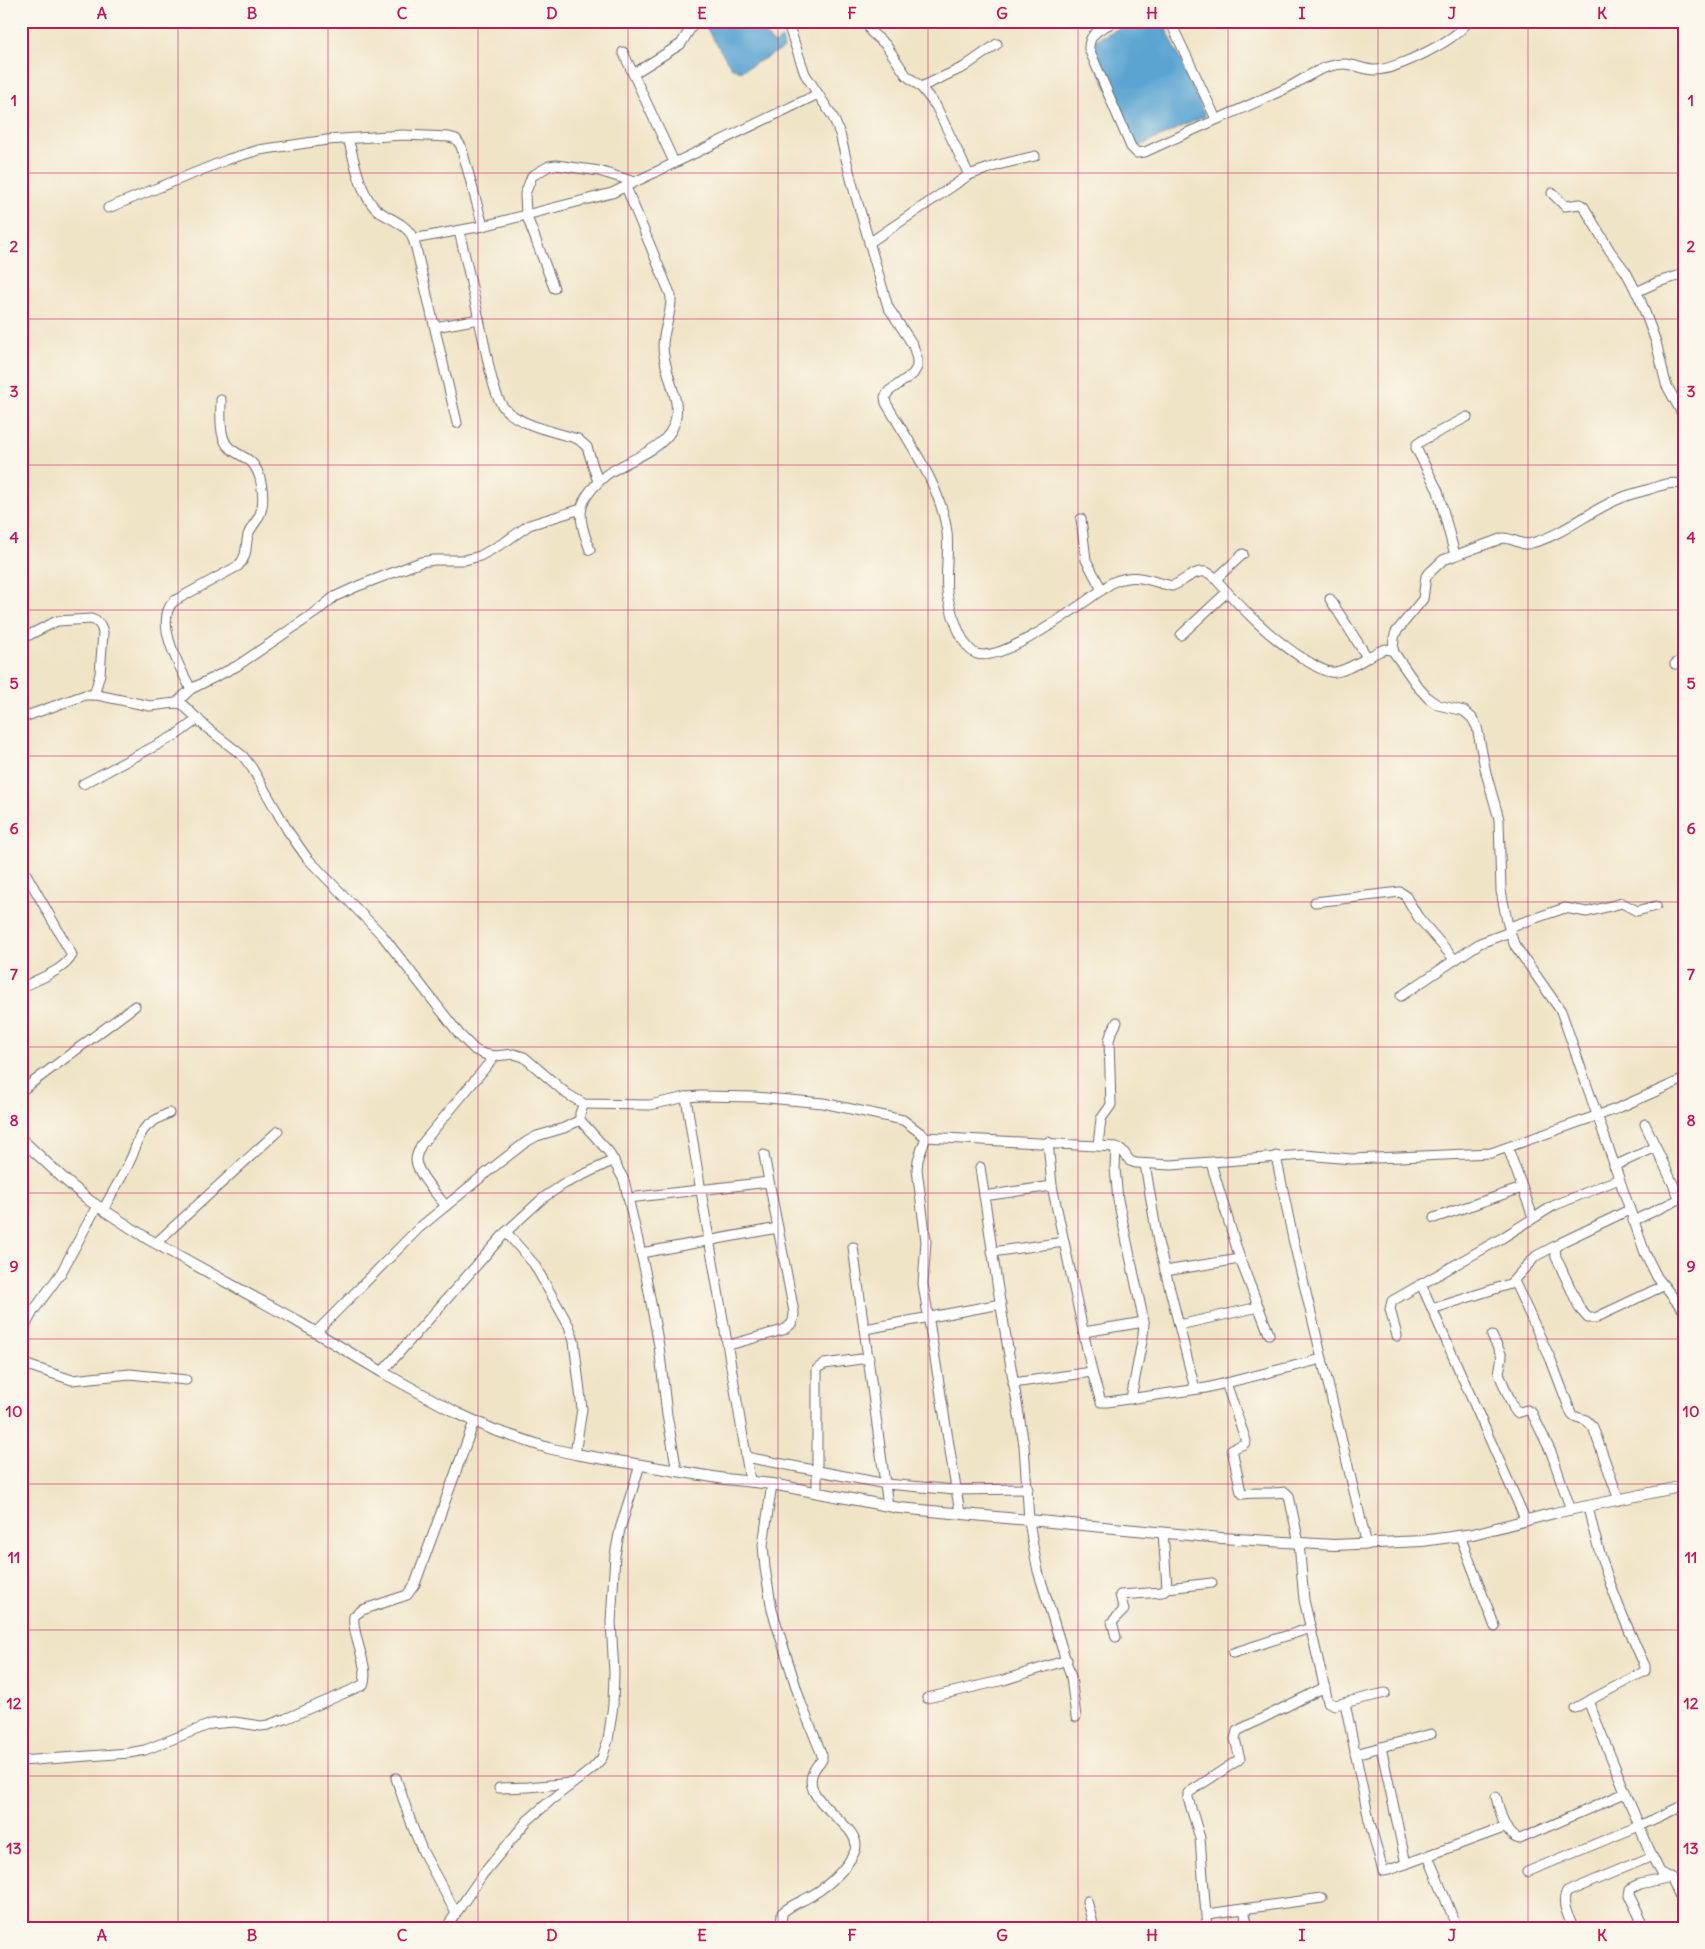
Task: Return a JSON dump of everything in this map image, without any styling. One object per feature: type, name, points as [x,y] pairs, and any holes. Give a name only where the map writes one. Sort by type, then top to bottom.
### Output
[{"type":"street","points":[[633,74],[681,44],[695,21]]},
{"type":"street","points":[[787,21],[805,74],[833,117],[840,134],[888,307],[913,345],[917,367],[912,374],[889,391],[886,403],[922,463],[943,511],[947,527],[946,574],[948,597],[955,620],[965,642],[971,650],[978,654],[989,654],[1010,649],[1040,632],[1102,590],[1126,577],[1136,576],[1172,586],[1200,571],[1208,572],[1216,579],[1248,614],[1278,641],[1320,669],[1332,672],[1341,671],[1386,649],[1393,651]]},
{"type":"street","points":[[866,21],[871,32],[886,45],[906,75],[921,88],[936,106],[969,175]]},
{"type":"street","points":[[1116,21],[1100,28],[1093,35],[1089,42],[1089,49],[1131,147],[1137,153],[1144,152],[1330,66],[1349,63],[1371,70],[1379,70],[1395,65],[1448,41],[1465,27],[1468,21]]},
{"type":"street","points":[[1170,21],[1216,119]]},
{"type":"street","points":[[921,88],[969,64],[997,44]]},
{"type":"street","points":[[623,52],[674,162]]},
{"type":"street","points":[[413,239],[482,226],[612,193],[818,94]]},
{"type":"street","points":[[108,208],[229,159],[259,150],[403,134],[456,139],[462,146],[482,226]]},
{"type":"street","points":[[348,139],[365,192],[374,207],[410,232],[413,239],[457,423]]},
{"type":"street","points":[[869,243],[969,175],[990,167],[1035,156]]},
{"type":"street","points":[[554,288],[526,214],[525,194],[532,176],[549,166],[599,171],[635,182]]},
{"type":"street","points":[[590,550],[580,521],[582,505],[598,482],[618,466],[663,442],[671,430],[676,416],[676,403],[663,344],[672,308],[671,296],[626,187]]},
{"type":"street","points":[[1552,193],[1565,206],[1580,204],[1584,207],[1636,292],[1656,342],[1666,384],[1684,417]]},
{"type":"street","points":[[459,231],[490,368],[503,407],[512,416],[578,439],[584,443],[598,482]]},
{"type":"street","points":[[1636,292],[1658,282],[1684,274]]},
{"type":"street","points":[[435,327],[479,318]]},
{"type":"street","points":[[191,689],[176,659],[166,613],[174,601],[238,566],[243,561],[246,554],[248,535],[261,511],[262,500],[259,477],[254,464],[228,446],[224,439],[221,400]]},
{"type":"street","points":[[1455,555],[1438,491],[1416,448],[1417,444],[1423,440],[1467,417]]},
{"type":"street","points":[[1683,484],[1666,484],[1621,497],[1559,533],[1530,544],[1522,544],[1511,538],[1503,538],[1443,560],[1426,576],[1423,599],[1396,632],[1393,651],[1429,700],[1438,705],[1464,711],[1472,718],[1477,727],[1486,773],[1499,819],[1501,892],[1514,944],[1561,1011],[1629,1210],[1651,1266],[1663,1286],[1684,1311]]},
{"type":"street","points":[[176,703],[191,689],[237,666],[316,612],[334,597],[421,562],[465,560],[480,556],[505,542],[529,525],[581,509]]},
{"type":"street","points":[[1081,519],[1086,560],[1102,590]]},
{"type":"street","points":[[1216,579],[1243,554]]},
{"type":"street","points":[[1181,635],[1228,592]]},
{"type":"street","points":[[1330,599],[1367,657]]},
{"type":"street","points":[[21,639],[57,621],[91,619],[96,621],[103,629],[100,674],[94,695]]},
{"type":"street","points":[[1675,664],[1684,659]]},
{"type":"street","points":[[21,718],[85,695],[94,695],[150,706],[182,704],[243,756],[252,768],[288,831],[307,858],[382,934],[460,1035],[475,1050],[496,1056],[514,1054],[524,1057],[567,1094],[584,1104],[650,1105],[686,1097],[755,1097],[823,1103],[903,1120],[926,1138],[1048,1142],[1116,1147],[1122,1150],[1130,1161],[1145,1164],[1171,1165],[1276,1156],[1304,1155],[1352,1159],[1491,1153],[1597,1116],[1684,1080]]},
{"type":"street","points":[[83,784],[176,735],[198,719]]},
{"type":"street","points":[[21,865],[72,955],[58,969],[21,988]]},
{"type":"street","points":[[1316,902],[1400,892],[1405,895],[1418,916],[1455,960]]},
{"type":"street","points":[[1401,996],[1480,943],[1564,908],[1587,912],[1622,903],[1637,911],[1656,906]]},
{"type":"street","points":[[21,1091],[135,1006]]},
{"type":"street","points":[[1098,1146],[1101,1120],[1112,1105],[1109,1040],[1110,1034],[1117,1022]]},
{"type":"street","points":[[446,1206],[418,1168],[417,1152],[496,1056]]},
{"type":"street","points":[[686,1097],[700,1190],[729,1345],[750,1481]]},
{"type":"street","points":[[584,1104],[580,1113],[580,1120],[614,1160],[624,1180],[641,1253],[659,1346],[667,1415],[677,1471]]},
{"type":"street","points":[[21,1333],[37,1305],[61,1273],[128,1165],[142,1131],[150,1122],[169,1113]]},
{"type":"street","points":[[316,1332],[419,1228],[446,1206],[526,1142],[580,1120]]},
{"type":"street","points":[[1633,1221],[1682,1198],[1646,1124]]},
{"type":"street","points":[[156,1244],[278,1131]]},
{"type":"street","points":[[926,1138],[918,1160],[917,1169],[926,1241],[923,1284],[960,1513]]},
{"type":"street","points":[[1048,1142],[1052,1186],[1092,1372],[1101,1402],[1131,1399],[1226,1383],[1322,1358]]},
{"type":"street","points":[[23,1144],[100,1208],[156,1244],[316,1332],[382,1372],[474,1422],[548,1448],[575,1454],[772,1484],[888,1506],[1163,1532],[1334,1545],[1368,1545],[1460,1536],[1684,1486]]},
{"type":"street","points":[[1116,1147],[1115,1168],[1118,1200],[1144,1322],[1131,1399]]},
{"type":"street","points":[[1614,1166],[1656,1147]]},
{"type":"street","points":[[1508,1148],[1532,1217]]},
{"type":"street","points":[[729,1345],[783,1330],[791,1326],[794,1320],[764,1155]]},
{"type":"street","points":[[1276,1156],[1293,1239],[1368,1545]]},
{"type":"street","points":[[382,1372],[506,1232],[543,1198],[564,1184],[614,1160]]},
{"type":"street","points":[[1211,1163],[1240,1259],[1269,1334]]},
{"type":"street","points":[[1145,1164],[1158,1242],[1195,1389]]},
{"type":"street","points":[[980,1167],[1024,1444],[1029,1520],[1038,1571],[1071,1677],[1076,1717]]},
{"type":"street","points":[[1396,1336],[1390,1304],[1502,1238],[1532,1217],[1553,1206],[1619,1179]]},
{"type":"street","points":[[628,1198],[769,1182]]},
{"type":"street","points":[[984,1196],[1052,1186]]},
{"type":"street","points":[[1434,1218],[1522,1188]]},
{"type":"street","points":[[1432,1308],[1492,1291],[1514,1281],[1536,1256],[1629,1210]]},
{"type":"street","points":[[641,1253],[778,1228]]},
{"type":"street","points":[[506,1232],[534,1264],[569,1326],[574,1341],[582,1409],[575,1454]]},
{"type":"street","points":[[992,1252],[1064,1242]]},
{"type":"street","points":[[1558,1245],[1555,1253],[1556,1257],[1580,1309],[1588,1318],[1595,1318],[1663,1286]]},
{"type":"street","points":[[853,1247],[888,1506]]},
{"type":"street","points":[[1165,1270],[1240,1259]]},
{"type":"street","points":[[1514,1281],[1551,1360],[1571,1413],[1576,1418],[1588,1421],[1592,1427],[1620,1500]]},
{"type":"street","points":[[1421,1284],[1526,1521]]},
{"type":"street","points":[[865,1329],[1001,1304]]},
{"type":"street","points":[[1179,1325],[1259,1307]]},
{"type":"street","points":[[1084,1332],[1144,1322]]},
{"type":"street","points":[[1492,1336],[1502,1356],[1499,1374],[1514,1410],[1517,1413],[1527,1410],[1532,1413],[1550,1452],[1571,1510]]},
{"type":"street","points":[[817,1493],[815,1372],[824,1364],[869,1358]]},
{"type":"street","points":[[21,1363],[72,1380],[130,1374],[186,1380]]},
{"type":"street","points":[[1013,1383],[1092,1372]]},
{"type":"street","points":[[1226,1383],[1246,1441],[1244,1444],[1232,1449],[1241,1492],[1243,1494],[1260,1492],[1287,1493],[1290,1498],[1299,1543],[1302,1590],[1327,1701],[1330,1705],[1385,1693]]},
{"type":"street","points":[[21,1761],[129,1753],[145,1750],[211,1724],[234,1722],[261,1726],[286,1719],[363,1685],[365,1675],[354,1627],[354,1616],[362,1610],[402,1597],[410,1591],[474,1422]]},
{"type":"street","points":[[746,1456],[817,1472],[886,1484],[956,1490],[1028,1489]]},
{"type":"street","points":[[446,1928],[483,1874],[528,1820],[598,1763],[605,1751],[614,1686],[611,1622],[615,1555],[620,1529],[640,1465]]},
{"type":"street","points":[[772,1484],[763,1544],[764,1568],[772,1610],[790,1669],[822,1755],[822,1760],[813,1768],[810,1777],[814,1791],[821,1803],[834,1813],[848,1830],[857,1847],[849,1861],[826,1885],[782,1913],[782,1928]]},
{"type":"street","points":[[1575,1708],[1642,1674],[1646,1669],[1605,1571],[1595,1540],[1588,1506]]},
{"type":"street","points":[[1163,1532],[1167,1588]]},
{"type":"street","points":[[1460,1536],[1496,1627]]},
{"type":"street","points":[[1116,1637],[1112,1622],[1124,1610],[1120,1595],[1162,1592],[1167,1588],[1212,1583]]},
{"type":"street","points":[[1232,1653],[1311,1628]]},
{"type":"street","points":[[927,1698],[1004,1680],[1066,1660]]},
{"type":"street","points":[[1207,1928],[1200,1838],[1188,1793],[1240,1759],[1235,1738],[1238,1731],[1325,1687]]},
{"type":"street","points":[[1588,1701],[1652,1856],[1660,1872],[1672,1880],[1684,1906]]},
{"type":"street","points":[[1345,1702],[1381,1869],[1385,1872],[1506,1827]]},
{"type":"street","points":[[1355,1754],[1431,1734]]},
{"type":"street","points":[[1381,1747],[1406,1864]]},
{"type":"street","points":[[396,1778],[423,1852],[456,1913]]},
{"type":"street","points":[[498,1788],[572,1783]]},
{"type":"street","points":[[1496,1797],[1506,1827],[1509,1833],[1516,1838],[1526,1837],[1625,1793]]},
{"type":"street","points":[[1527,1872],[1684,1806]]},
{"type":"street","points":[[1428,1856],[1457,1928]]},
{"type":"street","points":[[1574,1928],[1565,1905],[1564,1898],[1567,1892],[1652,1856]]},
{"type":"street","points":[[1645,1928],[1630,1895],[1630,1889],[1640,1884],[1684,1878]]},
{"type":"street","points":[[1206,1914],[1322,1898]]},
{"type":"street","points":[[1088,1901],[1094,1928]]},
{"type":"street","points":[[1244,1909],[1248,1928]]},
{"type":"water","points":[[702,21],[766,21],[770,24],[764,34],[775,44],[782,39],[784,48],[741,71],[731,67]]},
{"type":"water","points":[[1133,21],[1163,21],[1205,116],[1134,149],[1099,70],[1095,40]]}]
